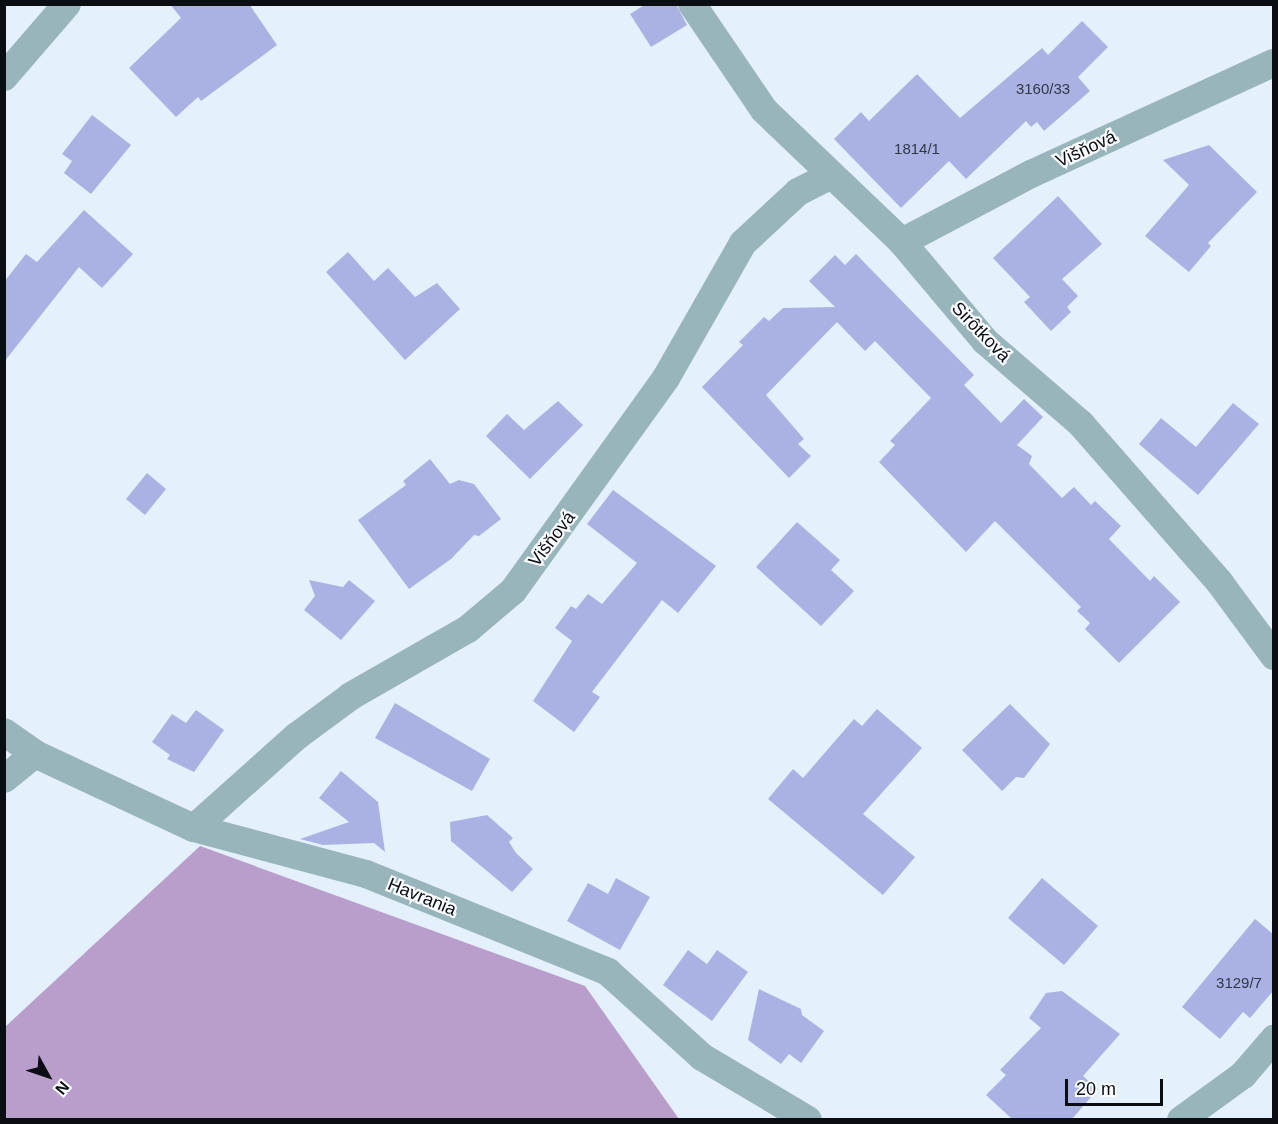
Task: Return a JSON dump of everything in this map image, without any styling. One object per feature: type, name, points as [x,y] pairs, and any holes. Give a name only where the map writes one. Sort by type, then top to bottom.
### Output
[{"type":"street","points":[[4,77],[67,4]]},
{"type":"street","name":"Sirôtková","points":[[692,4],[764,110],[830,176],[902,242],[985,341],[1081,424],[1220,583],[1274,656]]},
{"type":"street","name":"Višňová","points":[[902,242],[1031,174],[1274,63]]},
{"type":"street","name":"Višňová","points":[[194,828],[315,723],[351,696],[468,629],[513,591],[666,378],[743,243],[798,192],[830,176]]},
{"type":"street","name":"Havrania","points":[[4,732],[35,754],[194,828],[366,874],[608,972],[702,1057],[808,1119]]},
{"type":"street","points":[[4,779],[35,754]]},
{"type":"street","points":[[1181,1119],[1243,1076],[1274,1040]]},
{"type":"shaded area","points":[[200,846],[585,986],[679,1119],[5,1119],[5,1027]]},
{"type":"building","points":[[170,4],[249,4],[277,45],[201,101],[198,97],[176,117],[129,68],[181,18]]},
{"type":"building","points":[[646,4],[676,4],[687,25],[651,47],[630,14]]},
{"type":"building","points":[[1082,21],[1108,47],[1078,77],[1090,91],[1044,131],[1037,122],[1031,127],[1026,121],[966,179],[949,161],[901,208],[834,139],[861,112],[869,121],[917,74],[960,118],[1042,48],[1048,55]]},
{"type":"building","points":[[92,115],[131,145],[91,194],[64,173],[72,161],[62,154]]},
{"type":"building","points":[[1209,145],[1257,192],[1208,243],[1211,246],[1189,272],[1145,236],[1189,185],[1163,160]]},
{"type":"building","points":[[1058,196],[1102,244],[1062,279],[1078,296],[1067,307],[1071,312],[1051,331],[1024,302],[1030,297],[993,258]]},
{"type":"building","points":[[84,210],[133,254],[102,288],[79,267],[4,362],[4,282],[26,254],[37,262]]},
{"type":"building","points":[[348,252],[374,281],[388,268],[415,297],[437,283],[460,309],[405,360],[326,272]]},
{"type":"building","points":[[856,254],[974,375],[964,385],[1001,423],[1024,399],[1043,417],[1017,445],[1032,456],[1029,464],[1062,498],[1074,487],[1091,505],[1095,501],[1121,526],[1109,539],[1150,581],[1154,576],[1180,602],[1119,663],[1085,629],[1090,623],[1077,611],[1081,607],[995,521],[966,552],[879,462],[895,445],[890,441],[931,398],[875,341],[865,351],[837,322],[766,395],[804,439],[798,444],[811,456],[789,478],[702,387],[743,345],[739,342],[764,317],[769,321],[783,308],[835,307],[809,281],[835,255],[845,265]]},
{"type":"building","points":[[558,401],[583,425],[530,479],[486,436],[507,414],[524,430]]},
{"type":"building","points":[[1233,403],[1259,424],[1198,495],[1139,444],[1161,418],[1196,447]]},
{"type":"building","points":[[430,459],[450,484],[459,480],[474,484],[501,519],[479,536],[474,535],[451,559],[409,589],[358,520],[406,485],[403,481]]},
{"type":"building","points":[[147,473],[166,489],[145,515],[126,499]]},
{"type":"building","points":[[613,490],[716,566],[678,613],[662,600],[592,692],[600,697],[574,732],[533,701],[572,641],[555,628],[571,606],[576,609],[588,594],[602,604],[637,563],[587,524]]},
{"type":"building","points":[[797,522],[840,560],[831,570],[854,591],[821,626],[756,567]]},
{"type":"building","points":[[309,580],[343,587],[349,580],[375,601],[341,640],[304,610],[315,596]]},
{"type":"building","points":[[395,703],[490,759],[472,791],[375,738]]},
{"type":"building","points":[[1010,704],[1050,744],[1024,778],[1016,777],[1002,791],[962,750]]},
{"type":"building","points":[[877,709],[922,748],[863,814],[915,857],[883,895],[768,799],[793,769],[803,778],[854,719],[862,726]]},
{"type":"building","points":[[196,710],[224,730],[194,772],[167,759],[170,755],[152,742],[172,714],[186,723]]},
{"type":"building","points":[[341,771],[378,802],[385,852],[374,843],[323,845],[300,839],[349,822],[319,798]]},
{"type":"building","points":[[487,815],[513,838],[509,842],[516,853],[533,869],[512,892],[451,841],[450,822]]},
{"type":"building","points":[[616,878],[650,897],[620,950],[567,921],[588,883],[608,894]]},
{"type":"building","points":[[1042,878],[1098,926],[1064,965],[1008,918]]},
{"type":"building","points":[[1255,919],[1274,935],[1274,990],[1250,1018],[1243,1012],[1220,1039],[1182,1007]]},
{"type":"building","points":[[688,950],[707,964],[717,950],[748,972],[712,1021],[663,985]]},
{"type":"building","points":[[759,989],[801,1009],[802,1015],[824,1031],[801,1063],[789,1054],[781,1064],[748,1040]]},
{"type":"building","points":[[1062,991],[1120,1034],[1083,1076],[1098,1089],[1072,1119],[1012,1119],[986,1095],[1006,1075],[1000,1070],[1041,1028],[1029,1018],[1046,993]]}]
